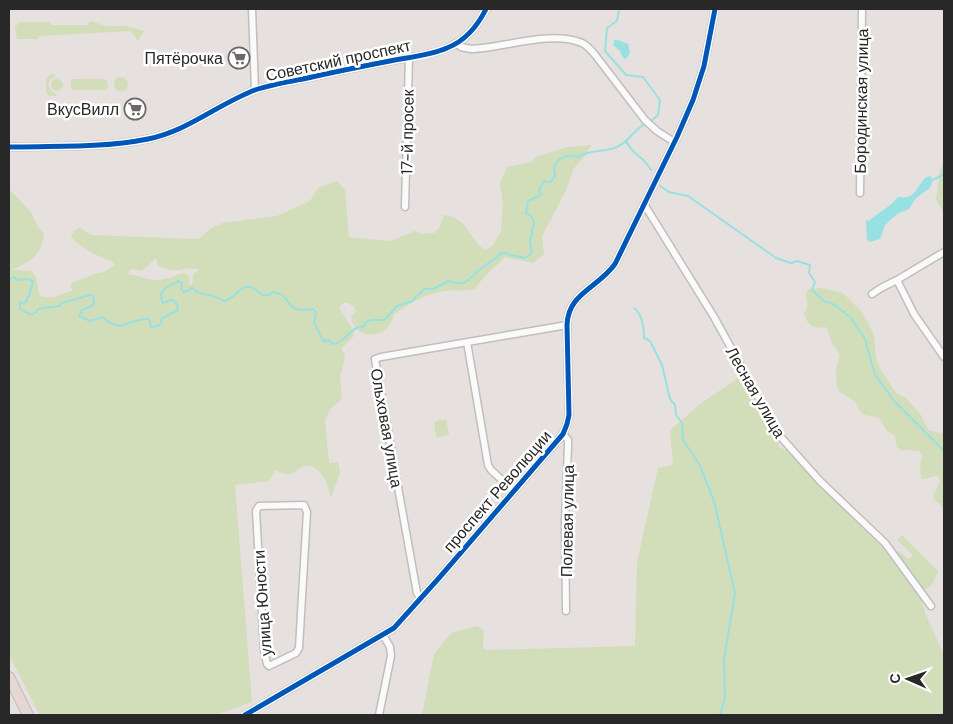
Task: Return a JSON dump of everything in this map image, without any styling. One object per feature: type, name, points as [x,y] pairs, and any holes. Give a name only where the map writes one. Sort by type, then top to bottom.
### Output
[{"type":"highway","points":[[9,677],[28,715]]},
{"type":"street","points":[[252,9],[255,90]]},
{"type":"street","name":"Советский проспект","points":[[9,147],[114,144],[154,137],[177,130],[255,90],[440,50],[456,43],[474,28],[486,9]]},
{"type":"street","name":"проспект Революции","points":[[245,715],[394,628],[563,434],[568,415],[567,325],[569,311],[577,298],[609,273],[615,264],[674,142],[699,86],[715,9]]},
{"type":"street","name":"Бородинская улица","points":[[860,193],[862,9]]},
{"type":"street","points":[[456,43],[461,47],[471,49],[552,39],[573,40],[581,43],[588,47],[596,56],[652,128],[674,142]]},
{"type":"street","name":"17-й просек","points":[[406,207],[409,58]]},
{"type":"street","name":"Лесная улица","points":[[644,204],[714,317],[779,435],[820,481],[884,543],[931,606]]},
{"type":"street","points":[[872,294],[944,252]]},
{"type":"street","points":[[897,280],[917,319],[944,358]]},
{"type":"street","name":"Ольховая улица","points":[[421,599],[417,593],[375,359],[567,325]]},
{"type":"street","points":[[467,342],[489,468],[514,492]]},
{"type":"street","name":"Полевая улица","points":[[563,434],[568,440],[565,515],[566,610]]},
{"type":"street","name":"улица Юности","points":[[304,505],[307,512],[304,540],[299,648],[296,653],[269,666],[264,650],[257,508],[259,506],[304,505]]},
{"type":"street","points":[[380,715],[392,656],[390,647],[383,635]]},
{"type":"green space","points":[[90,21],[106,26],[126,26],[144,31],[138,41],[131,31],[17,39],[15,27],[20,22],[49,22],[52,25],[88,25]]},
{"type":"green space","points":[[51,74],[55,74],[55,77],[50,80],[49,88],[56,96],[49,96],[46,92],[46,78]]},
{"type":"green space","points":[[121,77],[126,79],[128,84],[126,89],[121,91],[116,89],[114,84],[116,79]]},
{"type":"green space","points":[[59,79],[62,80],[62,90],[55,91],[52,90],[51,83],[52,80]]},
{"type":"green space","points":[[73,79],[104,79],[107,81],[108,87],[104,90],[73,90],[71,82]]},
{"type":"green space","points":[[591,145],[586,155],[574,168],[566,190],[542,236],[544,254],[533,263],[505,257],[485,276],[475,289],[437,292],[424,297],[394,314],[391,323],[379,333],[364,333],[358,330],[353,324],[351,316],[356,312],[354,307],[348,303],[343,303],[339,308],[354,331],[353,337],[342,348],[345,357],[340,377],[342,399],[330,409],[325,420],[329,463],[338,462],[340,473],[331,498],[327,483],[321,474],[314,467],[309,466],[304,466],[291,474],[276,470],[269,481],[235,485],[252,702],[216,715],[40,715],[9,655],[9,179],[10,190],[30,211],[44,234],[43,242],[34,257],[12,270],[31,271],[35,275],[40,296],[55,297],[73,291],[70,287],[72,283],[104,272],[115,265],[111,261],[85,248],[71,237],[74,231],[80,228],[91,235],[200,238],[211,228],[223,223],[277,216],[310,201],[318,188],[337,181],[345,190],[349,237],[390,241],[415,231],[423,234],[434,233],[439,228],[444,215],[452,217],[463,224],[485,250],[493,245],[501,231],[503,203],[500,183],[507,167],[532,162],[536,157],[567,147]],"holes":[[[156,258],[158,265],[173,270],[199,269],[193,275],[192,285],[189,284],[190,278],[185,273],[160,280],[128,274],[132,269],[142,271]]]},
{"type":"green space","points":[[944,162],[944,213],[936,200],[940,171]]},
{"type":"green space","points":[[821,288],[843,293],[863,313],[874,335],[876,358],[880,369],[896,393],[906,398],[921,415],[928,430],[944,434],[944,509],[935,501],[933,496],[940,481],[938,476],[921,479],[922,456],[919,451],[902,451],[897,448],[895,436],[886,430],[880,419],[864,415],[855,401],[840,392],[837,387],[836,370],[840,354],[833,345],[826,327],[818,328],[812,326],[804,314],[807,306],[806,293],[809,289]]},
{"type":"green space","points":[[740,377],[780,448],[787,450],[817,483],[881,546],[921,597],[926,615],[944,655],[944,715],[422,715],[434,654],[451,633],[478,626],[484,631],[483,647],[486,650],[635,646],[637,563],[658,468],[673,465],[670,430],[700,404]]},
{"type":"green space","points":[[446,419],[449,435],[436,437],[434,422]]},
{"type":"green space","points":[[902,535],[938,571],[933,583],[928,588],[922,590],[897,556],[896,552],[899,551],[908,559],[913,555],[897,540]]},
{"type":"water","points":[[614,40],[628,44],[630,54],[625,59],[613,45]]},
{"type":"water","points":[[930,176],[933,180],[930,188],[916,198],[909,209],[897,214],[885,225],[880,239],[870,242],[867,240],[866,220],[869,221],[892,204],[898,197],[914,194],[923,180]]},
{"type":"waterway","points":[[619,9],[617,21],[607,28],[605,51],[626,75],[643,77],[660,100],[658,115],[650,122]]},
{"type":"waterway","points":[[9,279],[14,277],[17,280],[28,279],[33,281],[26,302],[20,303],[20,309],[30,314],[34,314],[38,309],[59,306],[62,303],[90,295],[93,296],[94,302],[92,306],[82,310],[79,316],[90,321],[103,317],[116,325],[149,319],[151,327],[158,326],[162,318],[177,311],[178,307],[175,301],[171,300],[163,303],[161,295],[165,289],[179,281],[182,283],[181,289],[184,292],[193,288],[195,291],[225,301],[242,289],[250,287],[262,295],[269,295],[272,292],[281,294],[297,309],[313,309],[316,313],[314,323],[324,342],[326,340],[332,344],[337,343],[355,329],[364,326],[366,322],[384,320],[397,306],[412,301],[424,289],[433,289],[449,281],[455,283],[466,282],[501,253],[525,258],[532,253],[530,242],[534,222],[531,216],[526,213],[528,201],[541,195],[539,190],[544,181],[550,182],[555,176],[554,166],[556,163],[564,157],[578,157],[588,152],[617,147],[645,124]]},
{"type":"waterway","points":[[626,141],[651,170]]},
{"type":"waterway","points":[[933,180],[944,174]]},
{"type":"waterway","points":[[660,186],[669,192],[688,196],[776,258],[791,263],[797,261],[810,265],[809,273],[815,282],[812,290],[824,301],[835,305],[851,318],[865,339],[875,375],[895,402],[944,451]]},
{"type":"waterway","points":[[634,308],[641,317],[644,338],[650,341],[662,365],[670,399],[675,405],[676,415],[682,423],[683,440],[699,464],[714,501],[735,593],[724,660],[725,698],[720,715]]},
{"type":"cycle path","points":[[9,147],[114,144],[163,135],[190,124],[228,102],[261,88],[421,56],[454,45],[475,27],[486,9]]},
{"type":"cycle path","points":[[245,715],[394,628],[563,434],[569,415],[567,325],[569,314],[578,298],[615,264],[677,137],[693,100],[704,66],[715,9]]},
{"type":"place","name":"Пятёрочка","points":[[239,58]]},
{"type":"place","name":"ВкусВилл","points":[[135,109]]}]
